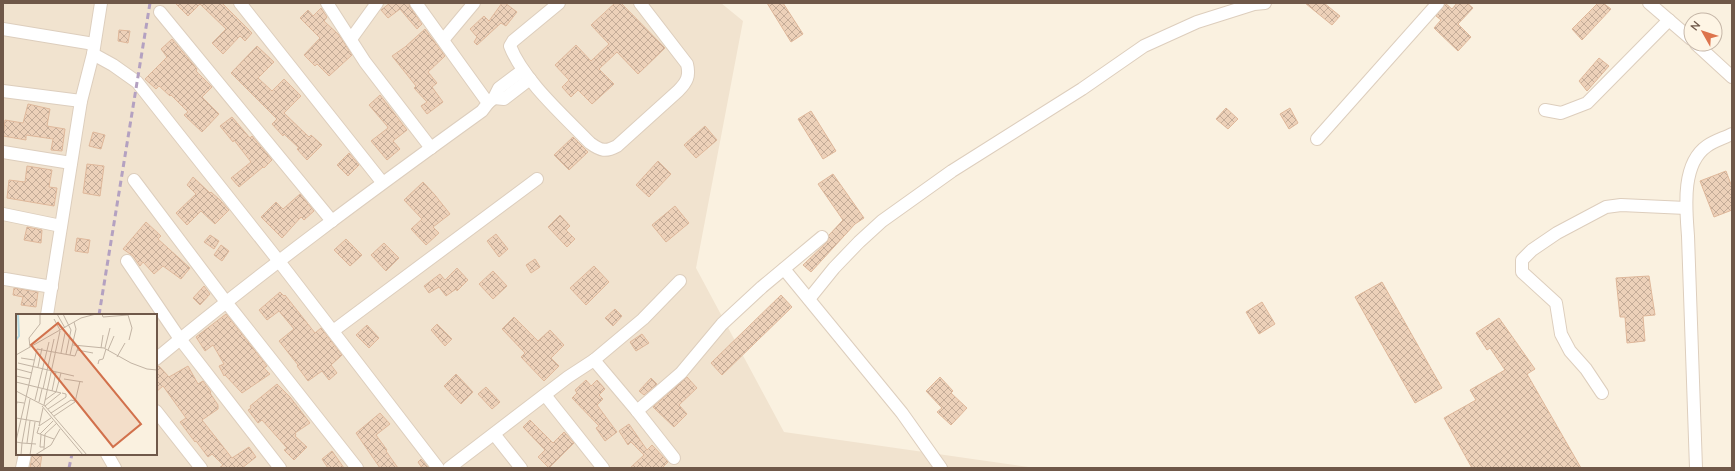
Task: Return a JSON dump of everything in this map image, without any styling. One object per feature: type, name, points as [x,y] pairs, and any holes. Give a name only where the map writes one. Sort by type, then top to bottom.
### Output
[{"type":"street","points":[[47,314],[81,101],[93,49],[101,3]]},
{"type":"street","points":[[240,3],[382,182]]},
{"type":"street","points":[[327,3],[365,62],[431,148]]},
{"type":"street","points":[[351,40],[377,3]]},
{"type":"street","points":[[416,3],[443,40],[491,100]]},
{"type":"street","points":[[443,40],[474,3]]},
{"type":"street","points":[[559,3],[513,41],[510,46],[527,74],[590,143],[600,150],[608,150],[617,146],[687,83],[689,73],[687,64],[640,3]]},
{"type":"street","points":[[809,299],[834,268],[882,221],[952,170],[1082,89],[1144,46],[1197,22],[1254,4],[1265,3]]},
{"type":"street","points":[[1317,139],[1438,3]]},
{"type":"street","points":[[1649,3],[1683,32]]},
{"type":"street","points":[[160,12],[332,221]]},
{"type":"street","points":[[1545,110],[1560,113],[1587,103],[1669,20]]},
{"type":"street","points":[[3,29],[93,49],[137,82],[278,260],[438,468]]},
{"type":"street","points":[[1705,52],[1732,77]]},
{"type":"street","points":[[157,358],[278,260],[332,221],[382,182],[482,111],[491,100],[504,99],[527,74]]},
{"type":"street","points":[[3,91],[81,101]]},
{"type":"street","points":[[1696,468],[1689,252],[1686,208],[1689,171],[1697,156],[1707,146],[1732,134]]},
{"type":"street","points":[[3,152],[71,163]]},
{"type":"street","points":[[333,331],[537,179]]},
{"type":"street","points":[[134,180],[226,302],[357,468]]},
{"type":"street","points":[[1602,393],[1586,369],[1570,351],[1562,334],[1556,303],[1522,272],[1522,260],[1532,250],[1557,233],[1606,207],[1686,208]]},
{"type":"street","points":[[3,214],[61,226]]},
{"type":"street","points":[[637,411],[681,373],[722,324],[822,237]]},
{"type":"street","points":[[127,261],[180,339],[280,468]]},
{"type":"street","points":[[784,269],[902,413],[941,468]]},
{"type":"street","points":[[5,279],[52,287]]},
{"type":"street","points":[[449,468],[545,395],[594,360],[643,319],[680,282]]},
{"type":"street","points":[[594,360],[674,458]]},
{"type":"street","points":[[545,395],[603,468]]},
{"type":"street","points":[[157,412],[201,468]]},
{"type":"street","points":[[494,434],[521,468]]},
{"type":"street","points":[[22,468],[25,455]]},
{"type":"street","points":[[108,455],[115,468]]},
{"type":"shaded area","points":[[3,3],[721,3],[743,21],[696,268],[784,432],[1036,468],[3,468]]},
{"type":"building","points":[[175,3],[222,3],[252,33],[245,41],[240,36],[223,54],[212,43],[226,29],[200,4],[188,16]]},
{"type":"building","points":[[390,3],[409,3],[410,7],[422,24],[417,29],[400,9],[388,18],[381,10]]},
{"type":"building","points":[[502,3],[505,3],[517,12],[506,26],[501,23],[477,45],[474,42],[477,37],[470,29],[484,16],[489,21]]},
{"type":"building","points":[[615,3],[621,3],[665,48],[638,74],[617,52],[599,69],[614,84],[592,104],[578,90],[571,97],[562,87],[569,80],[555,65],[576,45],[591,61],[609,44],[591,25]]},
{"type":"building","points":[[767,3],[783,3],[803,34],[791,42]]},
{"type":"building","points":[[1305,3],[1324,3],[1340,16],[1332,25]]},
{"type":"building","points":[[1445,3],[1452,9],[1457,3],[1467,3],[1473,8],[1458,24],[1471,37],[1458,51],[1434,28],[1441,20],[1436,16]]},
{"type":"building","points":[[1598,3],[1603,3],[1611,9],[1582,40],[1572,29]]},
{"type":"building","points":[[321,8],[327,17],[324,21],[339,35],[352,55],[329,76],[317,64],[315,66],[304,55],[320,38],[300,18],[308,10],[313,16]]},
{"type":"building","points":[[425,29],[445,56],[428,72],[437,83],[432,87],[443,102],[427,114],[421,106],[427,102],[414,88],[416,86],[392,56],[405,47]]},
{"type":"building","points":[[119,30],[130,31],[128,43],[118,41]]},
{"type":"building","points":[[172,39],[197,69],[196,71],[212,87],[202,97],[219,114],[202,132],[184,115],[188,112],[171,95],[170,96],[159,86],[156,89],[145,79],[167,57],[161,49]]},
{"type":"building","points":[[257,46],[274,62],[258,78],[272,91],[284,79],[301,96],[284,113],[309,137],[311,135],[322,145],[307,160],[297,149],[299,148],[284,134],[283,136],[272,124],[277,119],[231,73]]},
{"type":"building","points":[[1599,58],[1609,66],[1587,91],[1579,81]]},
{"type":"building","points":[[380,95],[407,130],[393,141],[400,149],[387,160],[371,141],[388,128],[369,105]]},
{"type":"building","points":[[28,104],[50,109],[47,126],[65,129],[62,151],[51,150],[53,139],[26,135],[26,140],[3,136],[5,120],[23,123]]},
{"type":"building","points":[[1226,108],[1238,119],[1228,129],[1216,119]]},
{"type":"building","points":[[1290,108],[1298,123],[1289,129],[1280,114]]},
{"type":"building","points":[[811,111],[836,151],[823,159],[798,119]]},
{"type":"building","points":[[232,117],[250,138],[252,136],[272,160],[239,187],[231,178],[251,162],[234,140],[233,142],[220,126]]},
{"type":"building","points":[[705,126],[717,140],[696,158],[684,145]]},
{"type":"building","points":[[93,132],[105,135],[101,149],[89,146]]},
{"type":"building","points":[[573,137],[588,152],[569,170],[554,155]]},
{"type":"building","points":[[349,153],[359,165],[348,176],[337,165]]},
{"type":"building","points":[[658,161],[671,174],[649,197],[636,185]]},
{"type":"building","points":[[87,164],[104,166],[100,196],[83,193]]},
{"type":"building","points":[[27,166],[52,170],[49,187],[57,188],[54,206],[7,198],[9,180],[25,182]]},
{"type":"building","points":[[1726,171],[1732,187],[1732,210],[1714,217],[1700,181]]},
{"type":"building","points":[[833,174],[864,218],[855,224],[811,272],[803,265],[827,242],[829,235],[843,220],[818,184]]},
{"type":"building","points":[[193,177],[220,200],[229,210],[215,224],[201,211],[187,225],[176,213],[196,194],[187,185]]},
{"type":"building","points":[[423,182],[450,214],[433,227],[439,233],[426,245],[411,229],[422,219],[404,200]]},
{"type":"building","points":[[300,194],[314,211],[304,220],[301,217],[282,238],[261,217],[276,202],[283,209]]},
{"type":"building","points":[[675,206],[689,223],[666,242],[652,225]]},
{"type":"building","points":[[560,215],[570,226],[566,230],[575,239],[567,247],[548,227]]},
{"type":"building","points":[[146,222],[161,236],[158,239],[190,268],[181,279],[163,266],[154,274],[143,262],[140,266],[133,256],[123,249]]},
{"type":"building","points":[[27,227],[42,230],[41,243],[24,240]]},
{"type":"building","points":[[496,234],[508,249],[499,257],[487,241]]},
{"type":"building","points":[[210,235],[219,241],[214,249],[204,242]]},
{"type":"building","points":[[77,238],[90,240],[88,253],[75,251]]},
{"type":"building","points":[[346,239],[362,255],[350,266],[334,250]]},
{"type":"building","points":[[384,243],[399,258],[386,271],[371,255]]},
{"type":"building","points":[[221,245],[229,251],[222,261],[214,255]]},
{"type":"building","points":[[535,259],[540,267],[531,273],[526,265]]},
{"type":"building","points":[[594,266],[609,282],[586,305],[570,288]]},
{"type":"building","points":[[457,268],[468,280],[457,291],[456,289],[446,296],[439,287],[429,293],[424,286],[440,274],[445,280]]},
{"type":"building","points":[[493,271],[507,286],[493,299],[479,284]]},
{"type":"building","points":[[1649,276],[1655,315],[1643,316],[1645,341],[1627,343],[1625,317],[1620,317],[1616,278]]},
{"type":"building","points":[[1382,282],[1442,388],[1415,403],[1355,297]]},
{"type":"building","points":[[204,286],[210,294],[200,305],[193,298]]},
{"type":"building","points":[[14,288],[38,292],[36,307],[21,305],[23,297],[13,295]]},
{"type":"building","points":[[280,292],[284,296],[285,295],[315,333],[321,328],[342,355],[331,365],[337,373],[329,380],[322,371],[308,381],[297,366],[298,365],[279,341],[294,329],[279,311],[267,320],[259,310]]},
{"type":"building","points":[[781,295],[792,307],[722,375],[711,363]]},
{"type":"building","points":[[1262,302],[1275,324],[1259,334],[1246,312]]},
{"type":"building","points":[[615,309],[622,316],[613,326],[605,318]]},
{"type":"building","points":[[226,314],[267,366],[264,368],[270,374],[242,393],[225,375],[224,376],[219,366],[224,364],[213,345],[205,351],[196,337]]},
{"type":"building","points":[[514,317],[538,341],[550,330],[564,345],[551,358],[559,366],[544,381],[521,357],[525,353],[502,329]]},
{"type":"building","points":[[1499,318],[1535,369],[1527,374],[1581,468],[1472,468],[1444,418],[1476,400],[1470,390],[1505,370],[1490,348],[1487,350],[1476,333]]},
{"type":"building","points":[[437,324],[452,339],[445,346],[431,330]]},
{"type":"building","points":[[367,325],[379,338],[369,348],[356,335]]},
{"type":"building","points":[[642,334],[649,343],[636,351],[630,342]]},
{"type":"building","points":[[157,366],[159,366],[169,377],[188,366],[198,384],[203,381],[218,405],[218,409],[202,420],[232,458],[249,447],[256,457],[242,468],[219,468],[223,465],[212,454],[208,457],[180,422],[186,418],[163,386],[157,391]]},
{"type":"building","points":[[456,374],[473,392],[461,404],[444,386]]},
{"type":"building","points":[[687,377],[697,388],[679,405],[687,414],[674,427],[653,407]]},
{"type":"building","points":[[940,377],[953,391],[951,393],[967,408],[951,425],[937,412],[942,408],[926,391]]},
{"type":"building","points":[[651,378],[657,384],[644,395],[639,391]]},
{"type":"building","points":[[586,380],[591,386],[597,380],[605,389],[599,395],[603,399],[597,405],[617,432],[605,441],[596,428],[599,426],[572,398],[577,393],[575,390]]},
{"type":"building","points":[[277,384],[290,397],[310,423],[295,433],[295,436],[307,447],[294,460],[284,450],[287,448],[262,420],[258,423],[248,410],[251,408],[250,406]]},
{"type":"building","points":[[486,387],[500,402],[492,409],[478,394]]},
{"type":"building","points":[[380,413],[390,424],[376,435],[398,468],[380,468],[356,433]]},
{"type":"building","points":[[530,420],[553,443],[564,432],[574,443],[549,468],[538,457],[545,450],[523,427]]},
{"type":"building","points":[[629,424],[647,450],[652,445],[668,462],[662,468],[630,468],[644,455],[631,442],[628,445],[619,431]]},
{"type":"building","points":[[332,451],[344,468],[328,468],[322,459]]},
{"type":"building","points":[[32,455],[42,455],[40,468],[30,468]]},
{"type":"building","points":[[421,459],[429,468],[422,468],[418,462]]},
{"type":"railway","points":[[99,314],[150,3]]},
{"type":"railway","points":[[69,468],[72,455]]}]
